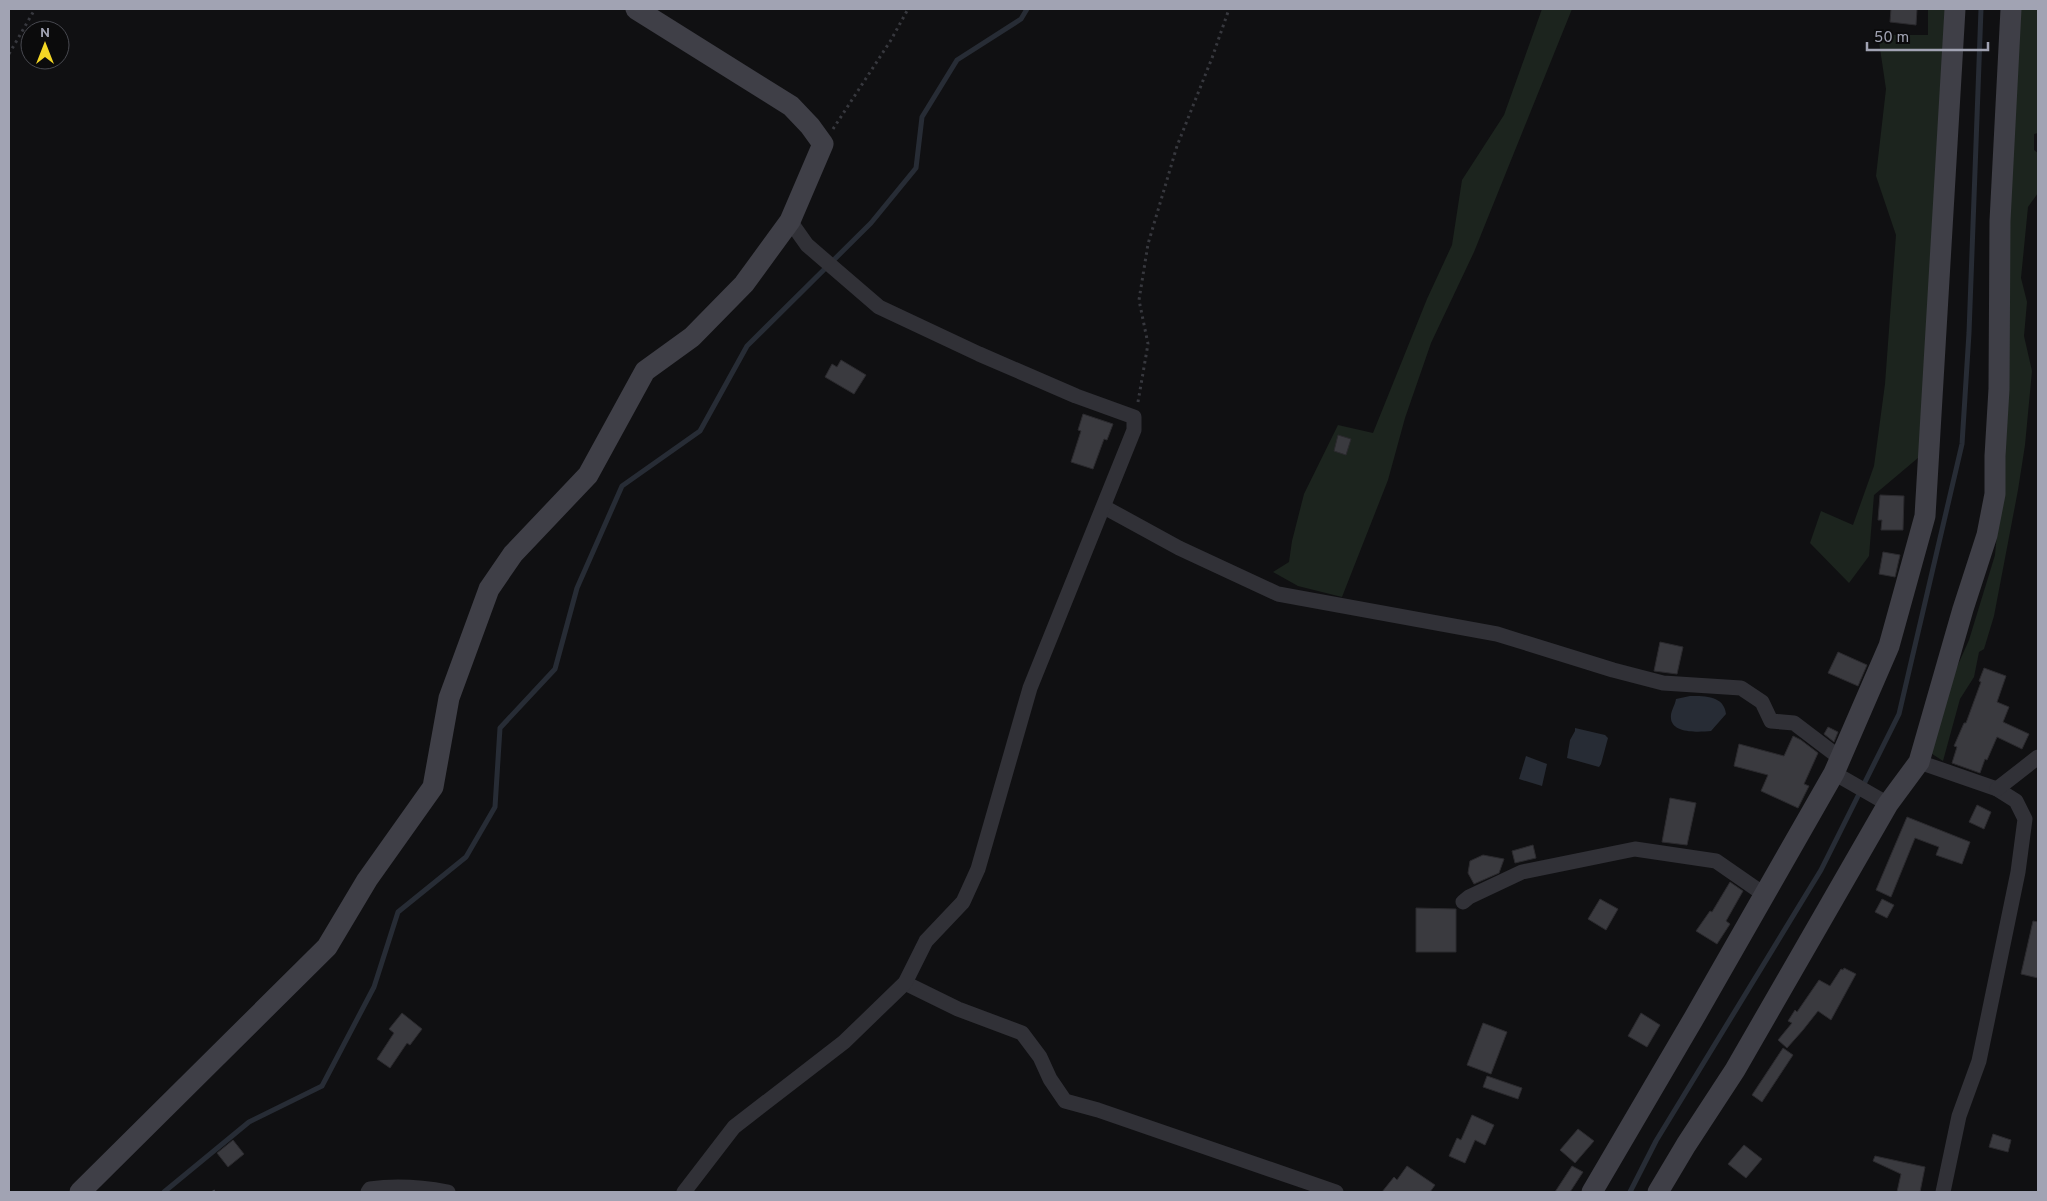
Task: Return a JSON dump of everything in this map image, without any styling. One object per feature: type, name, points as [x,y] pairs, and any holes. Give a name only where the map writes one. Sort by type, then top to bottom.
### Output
[{"type":"main road","points":[[80,1192],[327,947],[367,880],[433,787],[448,698],[489,589],[513,554],[588,475],[645,371],[692,337],[718,311],[744,284],[790,221],[823,144],[810,126],[791,106],[636,9]]},
{"type":"main road","points":[[1592,1192],[1765,895],[1837,766],[1889,646],[1925,516],[1954,9]]},
{"type":"main road","points":[[1658,1192],[1735,1070],[1888,804],[1919,762],[1987,535],[1994,494],[1994,456],[1999,389],[2000,221],[2011,9]]},
{"type":"street","points":[[684,1192],[734,1127],[844,1042],[905,983],[926,941],[962,902],[978,869],[1030,688],[1134,430],[1134,417],[1076,396],[879,307],[850,284],[807,244],[790,221]]},
{"type":"street","points":[[1104,507],[1179,548],[1278,594],[1497,634],[1613,670],[1663,682],[1741,688],[1762,702],[1771,721],[1794,722],[1837,766],[1888,804]]},
{"type":"street","points":[[1997,788],[2038,757]]},
{"type":"street","points":[[1919,762],[1997,788],[2016,801],[2025,819],[2018,872],[1979,1062],[1959,1116],[1943,1192]]},
{"type":"street","points":[[1463,902],[1469,897],[1522,872],[1635,850],[1716,861],[1765,895]]},
{"type":"street","points":[[905,983],[958,1009],[1022,1033],[1040,1057],[1050,1079],[1065,1101],[1098,1110],[1336,1192]]},
{"type":"street","points":[[368,1192],[370,1189],[390,1186],[420,1186],[448,1192]]},
{"type":"path","points":[[9,54],[34,9]]},
{"type":"path","points":[[823,144],[891,40],[908,9]]},
{"type":"path","points":[[1134,430],[1148,344],[1139,300],[1148,244],[1177,146],[1229,9]]},
{"type":"path","points":[[213,1192],[218,1189]]},
{"type":"shaded area","points":[[1542,9],[1572,9],[1474,252],[1431,343],[1405,418],[1388,480],[1342,597],[1298,586],[1273,572],[1289,562],[1292,541],[1304,494],[1338,425],[1373,433],[1427,299],[1452,245],[1462,180],[1504,115]]},
{"type":"shaded area","points":[[1928,9],[1947,9],[1925,452],[1874,495],[1869,556],[1849,583],[1810,543],[1821,511],[1853,525],[1874,466],[1885,384],[1896,235],[1876,176],[1886,89],[1878,35],[1928,35]]},
{"type":"shaded area","points":[[2021,9],[2038,9],[2038,133],[2034,134],[2034,150],[2038,153],[2038,193],[2028,207],[2021,278],[2027,302],[2024,336],[2032,371],[2025,445],[1994,616],[1984,649],[1979,652],[1974,677],[1960,699],[1943,761],[1926,750],[1948,687],[1969,640],[1995,555],[2006,438],[2007,206]]},
{"type":"shaded area","points":[[1690,696],[1713,698],[1718,700],[1725,708],[1726,714],[1711,731],[1682,730],[1673,724],[1671,713],[1676,699]]},
{"type":"shaded area","points":[[1575,728],[1605,735],[1608,738],[1599,767],[1567,758],[1570,740]]},
{"type":"shaded area","points":[[1526,756],[1547,764],[1542,786],[1519,779]]},
{"type":"building","points":[[1891,9],[1917,9],[1916,25],[1890,22]]},
{"type":"building","points":[[841,360],[866,375],[854,394],[825,377],[832,364],[837,367]]},
{"type":"building","points":[[1083,414],[1113,424],[1107,440],[1104,439],[1093,469],[1071,462],[1081,431],[1078,430]]},
{"type":"building","points":[[1338,435],[1351,439],[1346,455],[1334,451]]},
{"type":"building","points":[[1880,495],[1904,496],[1903,530],[1881,530],[1882,520],[1878,520]]},
{"type":"building","points":[[1883,552],[1900,555],[1895,577],[1879,574]]},
{"type":"building","points":[[1660,642],[1683,647],[1677,674],[1654,671]]},
{"type":"building","points":[[1838,652],[1867,665],[1858,686],[1828,673]]},
{"type":"building","points":[[1984,668],[2006,676],[1997,702],[2009,707],[2003,722],[2029,734],[2022,749],[1997,737],[1980,773],[1952,763],[1957,747],[1954,746],[1964,723],[1966,723],[1981,682],[1979,681]]},
{"type":"building","points":[[1828,727],[1838,732],[1834,742],[1824,734]]},
{"type":"building","points":[[1793,736],[1818,753],[1804,784],[1809,786],[1798,808],[1761,791],[1768,775],[1734,766],[1739,744],[1784,756]]},
{"type":"building","points":[[1670,798],[1696,803],[1687,845],[1662,842]]},
{"type":"building","points":[[1977,805],[1991,812],[1984,829],[1969,822]]},
{"type":"building","points":[[1907,817],[1970,842],[1962,864],[1936,855],[1939,847],[1915,838],[1891,897],[1876,890]]},
{"type":"building","points":[[1533,845],[1536,858],[1515,863],[1512,851]]},
{"type":"building","points":[[1483,855],[1504,859],[1499,873],[1474,884],[1468,873],[1470,861]]},
{"type":"building","points":[[1730,882],[1743,891],[1726,921],[1730,924],[1717,944],[1696,931],[1710,911],[1712,912]]},
{"type":"building","points":[[1600,899],[1618,909],[1606,930],[1588,919]]},
{"type":"building","points":[[1882,899],[1894,905],[1887,918],[1875,912]]},
{"type":"building","points":[[1416,908],[1456,909],[1456,952],[1416,952]]},
{"type":"building","points":[[2033,921],[2038,922],[2038,978],[2021,974]]},
{"type":"building","points":[[1844,968],[1856,974],[1831,1020],[1818,1011],[1787,1048],[1778,1040],[1792,1023],[1788,1021],[1795,1010],[1797,1012],[1819,980],[1830,986],[1841,969],[1843,970]]},
{"type":"building","points":[[402,1013],[422,1029],[410,1045],[407,1043],[390,1068],[377,1059],[394,1033],[389,1029]]},
{"type":"building","points":[[1641,1013],[1660,1025],[1647,1047],[1628,1036]]},
{"type":"building","points":[[1483,1023],[1507,1032],[1491,1074],[1467,1065]]},
{"type":"building","points":[[1783,1048],[1793,1055],[1762,1102],[1752,1095]]},
{"type":"building","points":[[1487,1076],[1522,1088],[1518,1099],[1483,1087]]},
{"type":"building","points":[[1472,1115],[1494,1125],[1485,1145],[1475,1140],[1465,1163],[1449,1156],[1457,1138],[1461,1140]]},
{"type":"building","points":[[1578,1129],[1594,1141],[1575,1163],[1560,1150]]},
{"type":"building","points":[[1993,1134],[2011,1140],[2008,1152],[1989,1147]]},
{"type":"building","points":[[233,1140],[244,1154],[228,1167],[217,1153]]},
{"type":"building","points":[[1744,1145],[1762,1159],[1746,1178],[1728,1164]]},
{"type":"building","points":[[1875,1156],[1925,1167],[1920,1192],[1897,1192],[1901,1174],[1873,1161]]},
{"type":"building","points":[[1407,1166],[1435,1185],[1430,1192],[1382,1192],[1394,1177],[1397,1180]]},
{"type":"building","points":[[1572,1166],[1583,1172],[1570,1192],[1555,1192]]},
{"type":"waterway","points":[[164,1192],[249,1122],[322,1086],[374,987],[398,912],[466,857],[495,807],[500,728],[555,669],[577,588],[622,486],[700,431],[747,346],[871,223],[916,168],[922,117],[957,60],[1021,19],[1027,9]]},
{"type":"waterway","points":[[1630,1192],[1656,1141],[1821,870],[1899,714],[1962,444],[1969,333],[1981,9]]}]
